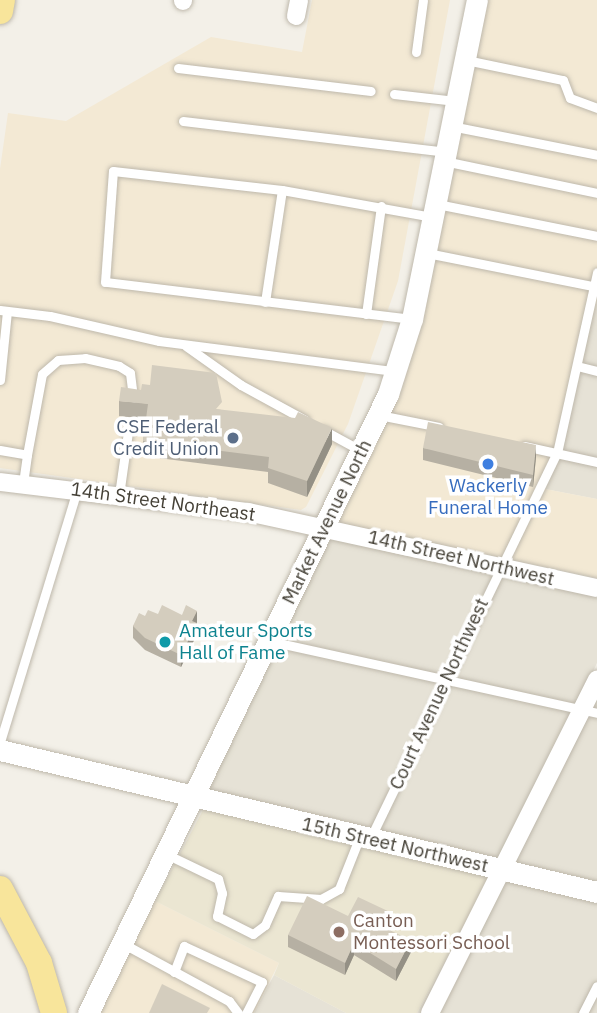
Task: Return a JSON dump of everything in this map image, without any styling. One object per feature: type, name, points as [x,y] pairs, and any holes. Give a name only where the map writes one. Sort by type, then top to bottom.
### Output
[{"type":"main road","points":[[0,11],[2,0]]},
{"type":"main road","points":[[0,889],[40,963],[54,1013]]},
{"type":"street","name":"Market Avenue North","points":[[88,1013],[362,451],[396,371],[412,319],[477,0]]},
{"type":"street","name":"14th Street Northeast","points":[[0,482],[119,495],[325,527]]},
{"type":"street","name":"14th Street Northwest","points":[[325,527],[597,588]]},
{"type":"street","points":[[430,1013],[590,711],[597,679]]},
{"type":"street","name":"15th Street Northwest","points":[[0,750],[597,892]]},
{"type":"lane","points":[[416,52],[423,0]]},
{"type":"lane","points":[[464,60],[563,80],[570,99],[597,108]]},
{"type":"lane","points":[[178,68],[371,91]]},
{"type":"lane","points":[[394,94],[456,101]]},
{"type":"lane","points":[[183,121],[445,157],[597,193]]},
{"type":"lane","points":[[451,126],[597,155]]},
{"type":"lane","points":[[412,319],[105,282],[113,171],[282,190],[597,236]]},
{"type":"lane","points":[[265,302],[282,190]]},
{"type":"lane","points":[[366,314],[381,206]]},
{"type":"lane","points":[[425,252],[595,287]]},
{"type":"lane","name":"Court Avenue Northwest","points":[[166,854],[218,879],[222,894],[217,916],[253,934],[265,925],[278,895],[321,899],[339,889],[557,453],[597,271]]},
{"type":"lane","points":[[0,380],[4,311],[183,344],[396,371]]},
{"type":"lane","points":[[183,344],[242,385],[362,451]]},
{"type":"lane","points":[[23,484],[42,374],[58,360],[85,358],[119,366],[133,379],[132,404]]},
{"type":"lane","points":[[577,366],[597,371]]},
{"type":"lane","points":[[379,415],[450,430]]},
{"type":"lane","points":[[119,495],[130,418]]},
{"type":"lane","points":[[510,444],[597,462]]},
{"type":"lane","points":[[0,450],[27,455]]},
{"type":"lane","points":[[0,742],[77,490]]},
{"type":"lane","points":[[270,641],[590,711]]},
{"type":"lane","points":[[122,943],[229,1001],[238,1013]]},
{"type":"lane","points":[[174,972],[184,946],[262,982],[246,1013]]},
{"type":"lane","points":[[583,1013],[597,986]]},
{"type":"shaded area","points":[[312,0],[450,0],[398,281],[348,424],[306,507],[301,510],[0,468],[0,169],[8,113],[66,121],[211,37],[302,52]]},
{"type":"shaded area","points":[[483,0],[597,0],[597,301],[545,489],[597,499],[597,578],[335,522],[404,372]]},
{"type":"shaded area","points":[[597,300],[597,499],[545,489]]},
{"type":"shaded area","points":[[328,537],[597,595],[597,663],[501,860],[205,789]]},
{"type":"shaded area","points":[[597,679],[597,892],[505,870]]},
{"type":"shaded area","name":"Canton Montessori School","points":[[204,808],[493,873],[417,1013],[346,1013],[274,975],[279,963],[155,901]]},
{"type":"shaded area","points":[[493,873],[597,899],[597,1013],[417,1013]]},
{"type":"shaded area","points":[[155,901],[279,963],[254,1013],[98,1013]]},
{"type":"shaded area","points":[[274,975],[346,1013],[254,1013]]},
{"type":"building","name":"CSE Federal Credit Union","points":[[152,365],[216,373],[222,402],[216,409],[295,418],[298,412],[332,428],[307,481],[268,468],[269,457],[143,441],[148,404],[119,401],[121,387],[141,390],[142,384],[150,385]]},
{"type":"building","points":[[428,422],[536,445],[533,475],[423,448]]},
{"type":"building","name":"Amateur Sports Hall of Fame","points":[[162,605],[182,615],[186,605],[197,611],[192,621],[197,623],[181,655],[145,638],[133,626],[139,613],[145,616],[148,610],[158,614]]},
{"type":"building","name":"Canton Montessori School","points":[[307,896],[348,916],[358,897],[392,913],[387,929],[411,940],[396,969],[354,943],[345,963],[288,935]]},
{"type":"building","points":[[162,984],[210,1008],[207,1013],[149,1013]]},
{"type":"place","name":"CSE Federal Credit Union","points":[[233,438]]},
{"type":"place","name":"Wackerly Funeral Home","points":[[488,464]]},
{"type":"place","name":"Amateur Sports Hall of Fame","points":[[165,642]]},
{"type":"place","name":"Canton Montessori School","points":[[339,932]]}]
